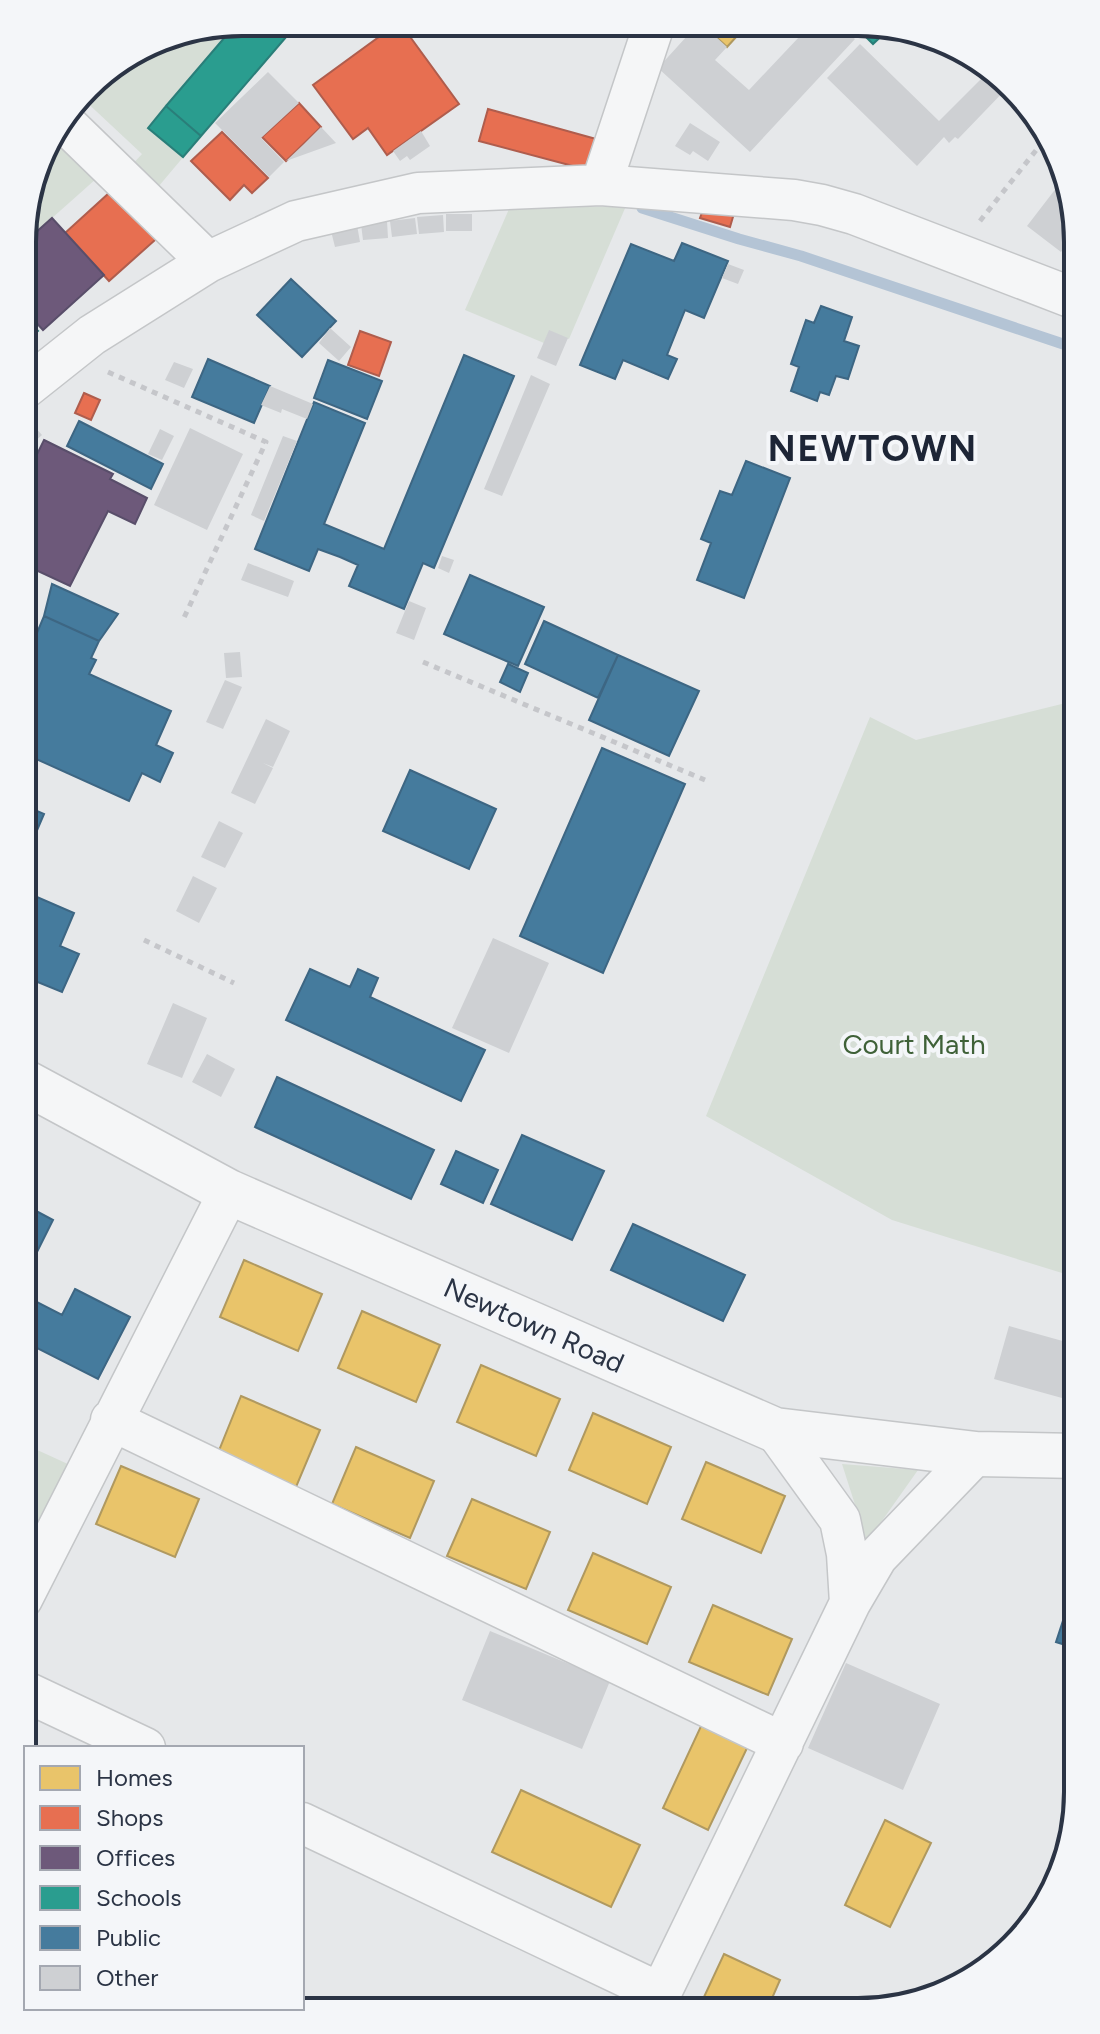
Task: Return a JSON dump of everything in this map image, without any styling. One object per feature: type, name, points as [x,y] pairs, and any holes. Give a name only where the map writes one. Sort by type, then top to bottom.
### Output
[{"type":"street","points":[[601,185],[650,36]]},
{"type":"street","points":[[70,128],[208,262]]},
{"type":"street","points":[[36,379],[92,335],[208,262],[296,221],[418,193],[601,185],[756,196],[822,205],[854,214],[1064,295]]},
{"type":"street","name":"Newtown Road","points":[[36,1088],[229,1192],[775,1430],[976,1454],[1064,1456]]},
{"type":"street","points":[[36,1571],[229,1192]]},
{"type":"street","points":[[111,1420],[783,1743]]},
{"type":"street","points":[[775,1430],[840,1520],[847,1554],[850,1603]]},
{"type":"street","points":[[658,1998],[850,1603],[877,1557],[976,1454]]},
{"type":"street","points":[[36,1697],[141,1746]]},
{"type":"street","points":[[304,1824],[648,1998]]},
{"type":"path","points":[[971,232],[1040,146]]},
{"type":"path","points":[[67,354],[266,442],[182,622]]},
{"type":"path","points":[[423,662],[705,780]]},
{"type":"path","points":[[144,940],[234,983]]},
{"type":"green space","points":[[225,37],[166,106],[201,136],[153,193],[128,169],[142,154],[89,104],[127,71],[163,52],[188,43]]},
{"type":"green space","points":[[67,133],[106,170],[37,232],[43,188]]},
{"type":"green space","points":[[626,206],[569,339],[549,331],[544,343],[465,310],[509,209]]},
{"type":"green space","name":"Court Math","points":[[1064,703],[1064,1274],[892,1220],[706,1116],[870,717],[916,740]]},
{"type":"green space","points":[[36,1449],[70,1465],[36,1533]]},
{"type":"green space","points":[[842,1464],[918,1470],[867,1542]]},
{"type":"building: Homes","points":[[715,36],[737,36],[727,47]]},
{"type":"building: Homes","points":[[244,1260],[322,1294],[298,1351],[220,1317]]},
{"type":"building: Homes","points":[[362,1311],[440,1345],[416,1402],[338,1368]]},
{"type":"building: Homes","points":[[481,1365],[560,1399],[536,1456],[457,1422]]},
{"type":"building: Homes","points":[[241,1396],[320,1430],[296,1487],[218,1453]]},
{"type":"building: Homes","points":[[593,1413],[671,1447],[647,1504],[569,1470]]},
{"type":"building: Homes","points":[[356,1447],[434,1481],[410,1538],[332,1504]]},
{"type":"building: Homes","points":[[706,1462],[785,1496],[761,1553],[682,1519]]},
{"type":"building: Homes","points":[[121,1466],[199,1499],[175,1557],[96,1524]]},
{"type":"building: Homes","points":[[472,1499],[550,1532],[526,1589],[447,1556]]},
{"type":"building: Homes","points":[[593,1553],[671,1587],[647,1644],[568,1610]]},
{"type":"building: Homes","points":[[713,1605],[792,1639],[768,1695],[689,1662]]},
{"type":"building: Homes","points":[[702,1724],[748,1746],[708,1830],[663,1808]]},
{"type":"building: Homes","points":[[521,1790],[640,1845],[611,1907],[492,1852]]},
{"type":"building: Homes","points":[[885,1820],[931,1843],[890,1927],[845,1905]]},
{"type":"building: Homes","points":[[724,1954],[780,1980],[772,1998],[704,1998]]},
{"type":"building: Shops","points":[[380,36],[409,36],[459,104],[387,155],[368,128],[353,139],[313,85]]},
{"type":"building: Shops","points":[[299,103],[321,127],[286,161],[262,137]]},
{"type":"building: Shops","points":[[488,109],[596,139],[588,170],[479,141]]},
{"type":"building: Shops","points":[[222,132],[268,178],[252,193],[244,185],[230,200],[191,161]]},
{"type":"building: Shops","points":[[120,183],[164,232],[109,281],[65,233]]},
{"type":"building: Shops","points":[[706,201],[735,210],[730,227],[700,218]]},
{"type":"building: Shops","points":[[360,331],[391,342],[379,376],[348,365]]},
{"type":"building: Shops","points":[[84,393],[100,400],[91,420],[75,413]]},
{"type":"building: Offices","points":[[52,218],[104,275],[43,330],[36,322],[37,232]]},
{"type":"building: Offices","points":[[44,440],[113,474],[110,479],[147,498],[135,524],[108,511],[70,586],[36,570],[36,456]]},
{"type":"building: Schools","points":[[287,36],[201,136],[166,106],[225,37]]},
{"type":"building: Schools","points":[[865,36],[880,37],[873,44]]},
{"type":"building: Schools","points":[[166,106],[201,136],[183,157],[148,128]]},
{"type":"building: Public","points":[[682,243],[728,261],[704,318],[685,310],[667,355],[677,359],[668,379],[623,360],[615,379],[580,365],[631,244],[674,261]]},
{"type":"building: Public","points":[[291,279],[336,321],[302,357],[257,315]]},
{"type":"building: Public","points":[[821,306],[852,317],[844,341],[859,346],[848,379],[836,376],[829,395],[820,392],[817,401],[791,391],[799,367],[791,364],[806,320],[814,323]]},
{"type":"building: Public","points":[[464,355],[514,376],[434,568],[423,563],[404,609],[349,586],[358,565],[340,557],[318,549],[309,571],[255,549],[314,402],[365,423],[324,524],[384,549]]},
{"type":"building: Public","points":[[208,359],[270,386],[254,423],[192,397]]},
{"type":"building: Public","points":[[328,360],[382,381],[367,419],[314,398]]},
{"type":"building: Public","points":[[79,421],[163,464],[151,489],[67,446]]},
{"type":"building: Public","points":[[746,461],[790,478],[744,598],[697,580],[711,543],[701,539],[720,491],[732,495]]},
{"type":"building: Public","points":[[470,575],[544,607],[518,666],[444,634]]},
{"type":"building: Public","points":[[52,584],[118,614],[99,641],[44,616]]},
{"type":"building: Public","points":[[44,616],[99,641],[91,658],[96,660],[89,674],[171,711],[156,745],[173,753],[160,782],[142,773],[129,801],[36,759],[37,633]]},
{"type":"building: Public","points":[[544,621],[618,655],[598,698],[525,664]]},
{"type":"building: Public","points":[[618,655],[699,691],[669,756],[589,720]]},
{"type":"building: Public","points":[[508,664],[528,673],[520,692],[500,682]]},
{"type":"building: Public","points":[[602,748],[685,784],[603,973],[520,936]]},
{"type":"building: Public","points":[[410,770],[496,809],[469,869],[383,831]]},
{"type":"building: Public","points":[[36,811],[44,814],[36,833]]},
{"type":"building: Public","points":[[36,897],[74,913],[60,946],[79,954],[62,992],[36,981]]},
{"type":"building: Public","points":[[310,969],[350,987],[358,969],[378,978],[370,997],[485,1050],[461,1101],[286,1020]]},
{"type":"building: Public","points":[[277,1077],[434,1150],[411,1199],[255,1127]]},
{"type":"building: Public","points":[[522,1135],[604,1171],[572,1240],[491,1204]]},
{"type":"building: Public","points":[[456,1151],[498,1170],[483,1203],[441,1184]]},
{"type":"building: Public","points":[[36,1211],[53,1220],[36,1254]]},
{"type":"building: Public","points":[[633,1224],[745,1275],[723,1321],[611,1270]]},
{"type":"building: Public","points":[[75,1289],[130,1317],[98,1379],[36,1348],[36,1302],[62,1315]]},
{"type":"building: Public","points":[[1064,1618],[1064,1645],[1056,1642]]},
{"type":"building: Other","points":[[687,36],[715,36],[727,47],[715,60],[749,90],[800,36],[852,36],[855,39],[750,152],[658,68]]},
{"type":"building: Other","points":[[860,44],[939,121],[982,78],[1001,94],[958,139],[955,137],[949,143],[944,137],[917,166],[827,78]]},
{"type":"building: Other","points":[[268,72],[299,103],[261,138],[284,162],[269,177],[215,123]]},
{"type":"building: Other","points":[[690,123],[720,142],[708,161],[693,151],[690,155],[675,146]]},
{"type":"building: Other","points":[[321,127],[336,143],[286,161],[304,144]]},
{"type":"building: Other","points":[[421,131],[430,146],[410,160],[407,156],[400,161],[393,151]]},
{"type":"building: Other","points":[[1057,187],[1064,242],[1061,252],[1027,226]]},
{"type":"building: Other","points":[[446,214],[472,214],[472,231],[446,231]]},
{"type":"building: Other","points":[[443,215],[444,232],[419,234],[417,217]]},
{"type":"building: Other","points":[[415,218],[417,234],[392,237],[390,221]]},
{"type":"building: Other","points":[[387,221],[388,238],[363,240],[361,224]]},
{"type":"building: Other","points":[[357,225],[360,242],[335,247],[331,231]]},
{"type":"building: Other","points":[[728,264],[744,270],[738,284],[722,278]]},
{"type":"building: Other","points":[[330,328],[351,347],[339,361],[319,343]]},
{"type":"building: Other","points":[[549,330],[568,338],[556,366],[537,358]]},
{"type":"building: Other","points":[[174,362],[193,369],[184,388],[165,380]]},
{"type":"building: Other","points":[[531,375],[550,384],[502,496],[484,489]]},
{"type":"building: Other","points":[[270,386],[313,404],[307,419],[261,405]]},
{"type":"building: Other","points":[[190,428],[243,454],[207,530],[154,505]]},
{"type":"building: Other","points":[[160,429],[174,436],[162,460],[148,454]]},
{"type":"building: Other","points":[[283,436],[297,441],[264,521],[251,515]]},
{"type":"building: Other","points":[[442,556],[454,560],[449,573],[438,568]]},
{"type":"building: Other","points":[[248,563],[294,581],[288,597],[241,580]]},
{"type":"building: Other","points":[[409,601],[426,608],[414,640],[396,633]]},
{"type":"building: Other","points":[[240,652],[242,677],[226,678],[224,653]]},
{"type":"building: Other","points":[[225,680],[242,687],[223,729],[206,722]]},
{"type":"building: Other","points":[[266,719],[290,731],[273,767],[263,763],[273,768],[255,804],[231,793]]},
{"type":"building: Other","points":[[219,821],[243,833],[225,868],[201,857]]},
{"type":"building: Other","points":[[193,876],[217,888],[199,923],[176,911]]},
{"type":"building: Other","points":[[493,938],[549,963],[509,1053],[452,1028]]},
{"type":"building: Other","points":[[173,1003],[207,1018],[182,1078],[147,1064]]},
{"type":"building: Other","points":[[207,1054],[235,1069],[221,1097],[192,1082]]},
{"type":"building: Other","points":[[1009,1326],[1064,1341],[1062,1398],[994,1379]]},
{"type":"building: Other","points":[[490,1631],[610,1681],[582,1749],[462,1700]]},
{"type":"building: Other","points":[[846,1663],[940,1704],[903,1790],[808,1748]]},
{"type":"waterway","points":[[642,208],[801,256],[1064,344]]},
{"type":"district","name":"NEWTOWN","points":[[873,448]]}]
